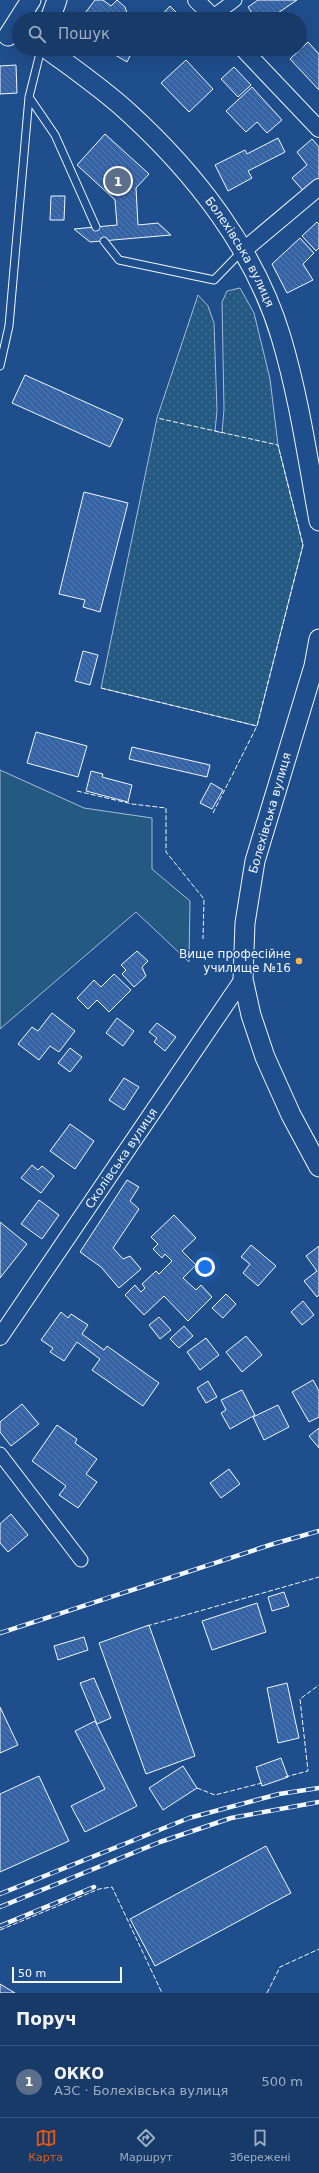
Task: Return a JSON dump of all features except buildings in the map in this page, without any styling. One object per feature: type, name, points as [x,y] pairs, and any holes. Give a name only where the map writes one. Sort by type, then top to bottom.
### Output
[{"type":"main road","points":[[24,12],[31,0]]},
{"type":"main road","points":[[53,12],[57,0]]},
{"type":"main road","name":"Болехівська вулиця","points":[[56,56],[128,112],[166,150],[194,181],[244,250],[266,295],[281,337],[297,403],[319,521]]},
{"type":"main road","name":"Болехівська вулиця","points":[[319,639],[314,666],[255,861],[245,923],[242,979],[251,1015],[265,1057],[291,1116],[319,1167]]},
{"type":"street","points":[[196,0],[208,12]]},
{"type":"street","points":[[221,12],[235,0]]},
{"type":"street","points":[[250,56],[319,129]]},
{"type":"street","points":[[244,250],[319,188]]},
{"type":"street","name":"Сколівська вулиця","points":[[0,1337],[242,979]]},
{"type":"street","points":[[0,1454],[81,1560]]},
{"type":"lane","points":[[0,366],[9,326],[29,97],[39,56]]},
{"type":"lane","points":[[29,97],[55,135],[96,227]]},
{"type":"lane","points":[[104,241],[119,260],[214,280],[244,250]]},
{"type":"shaded area","points":[[240,288],[254,313],[270,379],[278,445],[303,545],[257,726],[101,688],[157,418],[198,295],[208,306],[214,323],[217,411],[215,431],[222,433],[224,409],[222,302],[227,291]]},
{"type":"shaded area","points":[[0,770],[84,808],[152,818],[152,869],[190,901],[189,962],[136,912],[0,1029]]},
{"type":"railway","points":[[0,1633],[273,1544],[319,1531]]},
{"type":"railway","points":[[0,1894],[189,1818],[279,1794],[319,1788]]},
{"type":"railway","points":[[0,1907],[160,1842],[231,1818],[319,1802]]},
{"type":"railway","points":[[0,1926],[94,1887]]},
{"type":"fence","points":[[101,688],[257,726],[303,545],[278,445],[157,418]]},
{"type":"fence","points":[[213,813],[257,726]]},
{"type":"fence","points":[[77,791],[132,804],[166,808],[166,852],[204,899],[203,939]]},
{"type":"fence","points":[[147,1626],[319,1577]]},
{"type":"fence","points":[[285,1777],[308,1771],[300,1699],[319,1685]]},
{"type":"fence","points":[[197,1788],[215,1795],[262,1783]]},
{"type":"fence","points":[[0,1930],[99,1889],[112,1887],[162,1993]]},
{"type":"fence","points":[[267,1993],[280,1967],[319,1949]]},
{"type":"place","name":"ОККО","points":[[118,181]]},
{"type":"place","name":"Вище професійне училище №16","points":[[299,961]]}]
